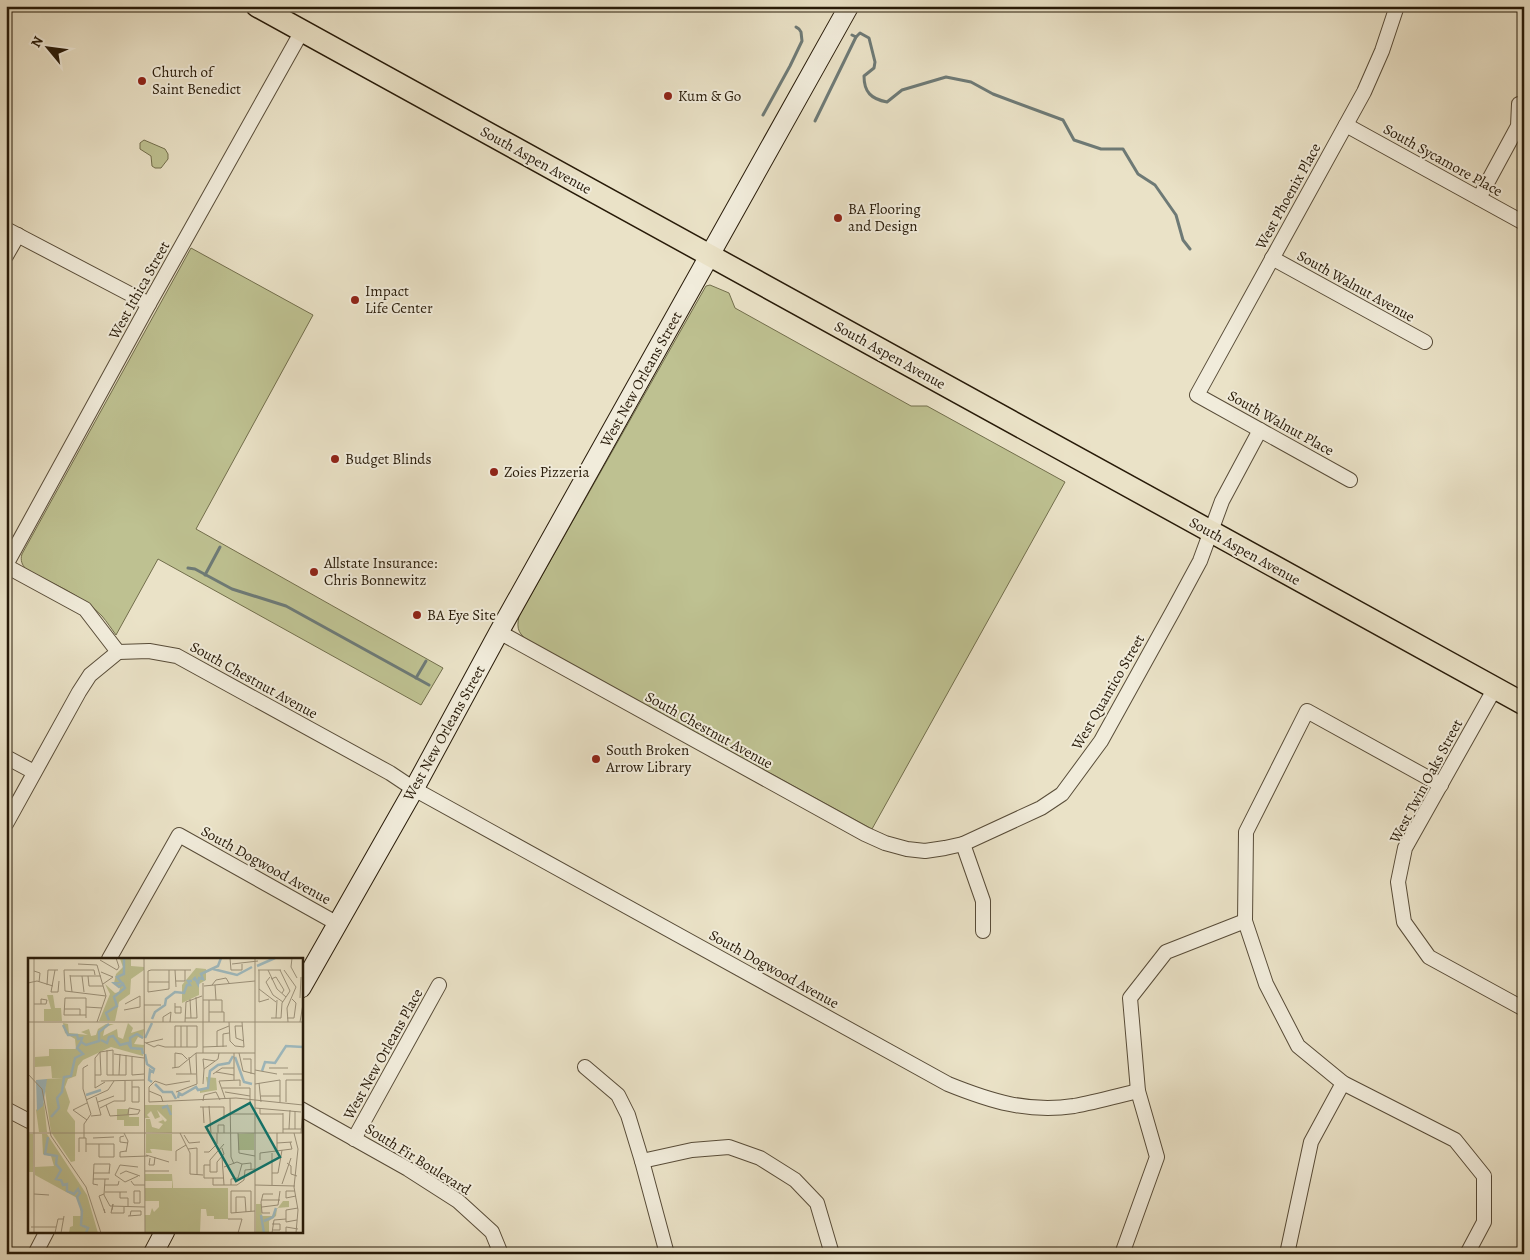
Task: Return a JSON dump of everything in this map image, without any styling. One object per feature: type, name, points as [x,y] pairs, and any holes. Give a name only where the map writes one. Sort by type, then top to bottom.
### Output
[{"type":"main road","name":"South Aspen Avenue","points":[[257,6],[1524,704]]},
{"type":"street","name":"West New Orleans Street","points":[[302,986],[414,789],[499,632],[849,6]]},
{"type":"street","name":"West Phoenix Place","points":[[1197,395],[1374,71],[1397,6]]},
{"type":"street","name":"West Ithica Street","points":[[6,566],[148,304],[302,31]]},
{"type":"street","points":[[1479,198],[1518,126],[1519,104]]},
{"type":"street","name":"South Sycamore Place","points":[[1346,125],[1524,223]]},
{"type":"street","points":[[6,256],[12,232],[148,304]]},
{"type":"street","name":"South Walnut Avenue","points":[[1272,258],[1425,342]]},
{"type":"street","name":"South Walnut Place","points":[[1197,395],[1350,480]]},
{"type":"street","name":"West Quantico Street","points":[[907,849],[925,851],[963,844],[1041,808],[1063,793],[1101,741],[1200,561],[1222,501],[1260,430]]},
{"type":"street","points":[[6,566],[84,609],[118,652],[90,676],[79,692],[6,824]]},
{"type":"street","name":"South Chestnut Avenue","points":[[499,632],[865,834],[885,843],[907,849]]},
{"type":"street","name":"South Chestnut Avenue","points":[[118,652],[149,651],[177,656],[390,773],[414,789]]},
{"type":"street","name":"West Twin Oaks Street","points":[[1495,688],[1405,848],[1398,882],[1404,922],[1429,956],[1524,1009]]},
{"type":"street","points":[[1441,785],[1307,711],[1246,832],[1245,921],[1266,984],[1298,1046],[1343,1084],[1455,1140],[1484,1176],[1484,1222],[1467,1254]]},
{"type":"street","points":[[6,757],[34,772]]},
{"type":"street","name":"South Dogwood Avenue","points":[[414,789],[948,1084],[998,1102],[1024,1107],[1051,1108],[1075,1106],[1138,1091]]},
{"type":"street","name":"South Dogwood Avenue","points":[[110,958],[179,835],[338,924]]},
{"type":"street","points":[[963,844],[983,901],[983,931]]},
{"type":"street","points":[[1122,1254],[1157,1157],[1138,1091],[1130,998],[1166,952],[1245,921]]},
{"type":"street","name":"West New Orleans Place","points":[[354,1139],[439,984]]},
{"type":"street","points":[[585,1067],[618,1095],[628,1115],[667,1254]]},
{"type":"street","points":[[1287,1254],[1311,1142],[1343,1084]]},
{"type":"street","points":[[6,1109],[28,1120]]},
{"type":"street","name":"South Fir Boulevard","points":[[302,1111],[408,1169],[458,1200],[492,1232],[501,1254]]},
{"type":"street","points":[[642,1160],[692,1150],[729,1147],[760,1158],[795,1180],[817,1203],[832,1254]]},
{"type":"street","points":[[34,1254],[46,1232]]},
{"type":"street","points":[[153,1254],[164,1232]]},
{"type":"green space","points":[[144,140],[165,149],[168,159],[161,168],[152,166],[151,156],[140,149],[140,143]]},
{"type":"green space","points":[[191,248],[313,315],[196,529],[443,668],[421,705],[158,559],[116,635],[102,616],[85,602],[26,569],[22,564],[22,554]]},
{"type":"green space","points":[[710,285],[729,293],[735,308],[911,406],[927,406],[1065,482],[872,829],[530,642],[523,637],[518,628],[519,616],[706,286]]},
{"type":"waterway","points":[[763,115],[802,41],[801,32],[796,27]]},
{"type":"waterway","points":[[852,35],[856,37],[860,33],[869,38],[875,62],[874,68],[864,76],[864,82],[870,94],[877,99],[887,102],[902,90],[946,77],[971,82],[993,94],[1063,120],[1074,140],[1101,149],[1123,149],[1138,174],[1155,185],[1176,215],[1183,240],[1190,249]]},
{"type":"waterway","points":[[815,121],[856,37]]},
{"type":"waterway","points":[[205,575],[220,547]]},
{"type":"waterway","points":[[188,568],[195,569],[232,589],[286,606],[429,685]]},
{"type":"waterway","points":[[416,678],[426,661]]},
{"type":"place","name":"Church of Saint Benedict","points":[[142,81]]},
{"type":"place","name":"Kum & Go","points":[[668,96]]},
{"type":"place","name":"BA Flooring and Design","points":[[838,218]]},
{"type":"place","name":"Impact Life Center","points":[[355,300]]},
{"type":"place","name":"Budget Blinds","points":[[335,459]]},
{"type":"place","name":"Zoies Pizzeria","points":[[494,472]]},
{"type":"place","name":"Allstate Insurance: Chris Bonnewitz","points":[[314,572]]},
{"type":"place","name":"BA Eye Site","points":[[417,615]]},
{"type":"place","name":"South Broken Arrow Library","points":[[596,759]]}]
